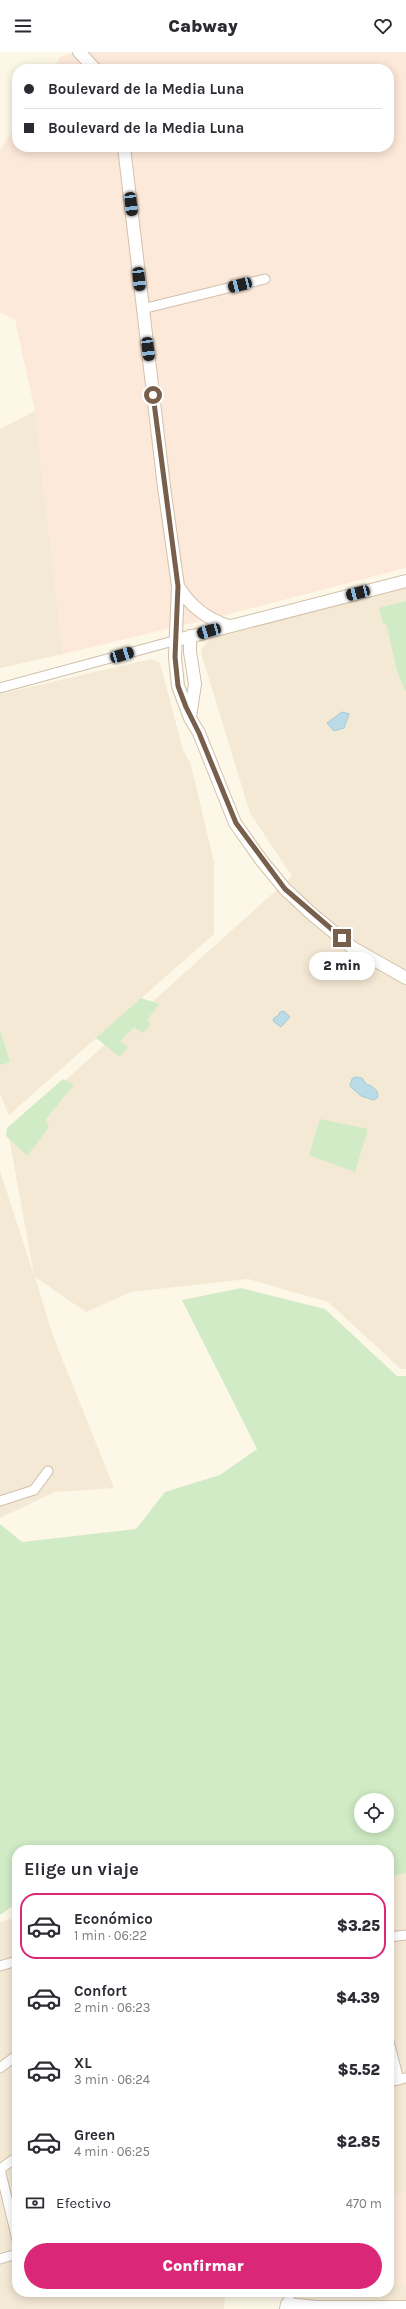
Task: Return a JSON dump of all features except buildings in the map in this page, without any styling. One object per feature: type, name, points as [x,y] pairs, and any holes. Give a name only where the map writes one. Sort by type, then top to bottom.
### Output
[{"type":"street","points":[[79,52],[90,64]]},
{"type":"street","points":[[125,152],[142,309],[178,586],[177,640],[175,657],[178,686],[190,718],[199,733],[236,823],[285,889],[353,948],[406,978]]},
{"type":"street","points":[[142,309],[265,279]]},
{"type":"street","points":[[0,688],[190,636],[406,581]]},
{"type":"street","points":[[178,586],[185,599],[201,613],[217,622],[229,626]]},
{"type":"street","points":[[190,636],[190,652],[195,684],[190,718]]},
{"type":"street","points":[[0,1501],[34,1490],[48,1471]]},
{"type":"street","points":[[394,1936],[406,1935]]},
{"type":"street","points":[[0,1966],[12,1962]]},
{"type":"street","points":[[394,2056],[402,2079]]},
{"type":"street","points":[[0,2068],[12,2060]]},
{"type":"street","points":[[12,2161],[0,2169],[12,2219]]},
{"type":"street","points":[[0,2259],[12,2255]]},
{"type":"street","points":[[290,2297],[287,2307],[406,2307]]},
{"type":"shaded area","points":[[79,52],[406,52],[406,568],[229,614],[63,654],[35,411],[15,320],[0,312],[0,150],[12,132],[12,152],[394,152],[394,64],[56,64],[61,56]]},
{"type":"shaded area","points":[[35,411],[63,654],[0,668],[0,429]]},
{"type":"shaded area","points":[[406,587],[406,1369],[401,1369],[328,1302],[248,1279],[131,1292],[86,1312],[35,1277],[53,1336],[114,1488],[55,1492],[0,1518],[0,1171],[34,1275],[8,1132],[292,876],[250,813],[201,653],[203,647],[213,636]]},
{"type":"shaded area","points":[[151,659],[159,662],[161,667],[183,750],[191,765],[214,862],[214,934],[9,1115],[0,1094],[0,694]]},
{"type":"shaded area","points":[[406,1873],[406,2193],[394,2194],[394,1876]]},
{"type":"shaded area","points":[[12,1918],[12,2297],[225,2297],[224,2309],[0,2309],[0,1922]]},
{"type":"shaded area","points":[[406,2193],[406,2285],[394,2284],[394,2194]]},
{"type":"shaded area","points":[[394,2284],[406,2285],[406,2309],[291,2309],[294,2297],[394,2297]]},
{"type":"green space","points":[[406,601],[406,692],[397,671],[386,623],[383,624],[379,608]]},
{"type":"green space","points":[[141,998],[159,1004],[147,1020],[151,1024],[143,1033],[134,1027],[120,1042],[128,1047],[120,1057],[96,1038]]},
{"type":"green space","points":[[0,1030],[10,1062],[0,1065]]},
{"type":"green space","points":[[63,1079],[74,1085],[45,1120],[49,1127],[27,1156],[6,1136],[7,1128]]},
{"type":"green space","points":[[320,1119],[368,1129],[355,1172],[309,1155]]},
{"type":"green space","points":[[241,1288],[325,1309],[397,1376],[406,1376],[406,1873],[394,1876],[394,1845],[12,1845],[12,1907],[0,1915],[0,1524],[22,1542],[136,1529],[165,1492],[220,1475],[257,1449],[182,1300]]},
{"type":"water","points":[[342,712],[349,714],[344,728],[334,731],[327,723]]},
{"type":"water","points":[[284,1011],[290,1017],[281,1027],[273,1021],[280,1012]]},
{"type":"water","points":[[355,1077],[362,1078],[367,1085],[370,1085],[377,1091],[378,1097],[374,1100],[361,1096],[350,1086],[352,1079]]},
{"type":"route","points":[[153,395],[178,586],[177,640],[175,653],[178,686],[190,718],[199,733],[214,773],[236,823],[262,861],[285,889],[342,938]]}]
